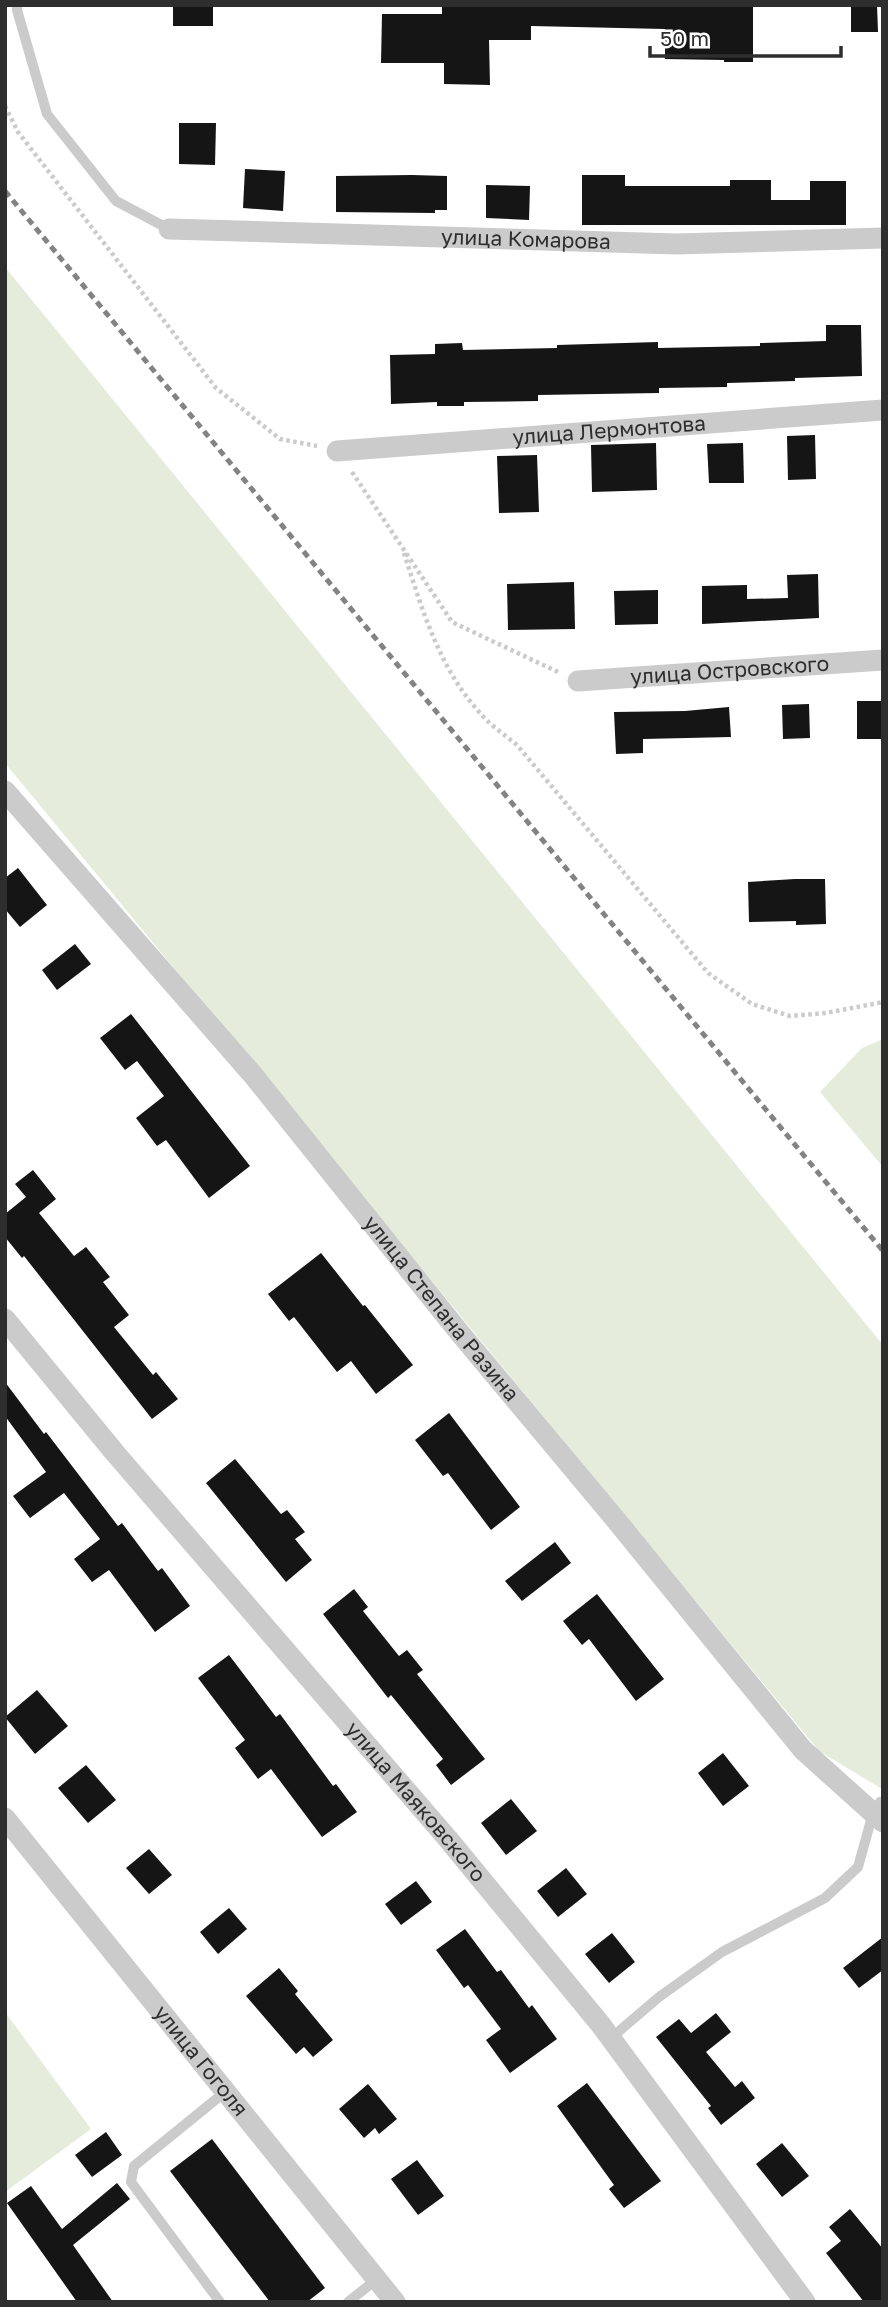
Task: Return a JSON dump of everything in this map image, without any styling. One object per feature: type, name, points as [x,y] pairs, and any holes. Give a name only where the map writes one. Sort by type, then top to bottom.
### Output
[{"type":"street","name":"улица Комарова","points":[[169,229],[677,244],[883,237]]},
{"type":"street","name":"улица Лермонтова","points":[[337,451],[883,410]]},
{"type":"street","name":"улица Островского","points":[[578,681],[883,660]]},
{"type":"street","name":"улица Степана Разина","points":[[5,791],[253,1074],[459,1332],[608,1510],[803,1751],[880,1813]]},
{"type":"street","name":"улица Маяковского","points":[[5,1319],[123,1462],[448,1839],[611,2038],[805,2302]]},
{"type":"street","name":"улица Гоголя","points":[[5,1818],[396,2302]]},
{"type":"lane","points":[[17,5],[16,10],[47,114],[116,201],[169,229]]},
{"type":"lane","points":[[611,2038],[659,1997],[722,1952],[825,1898],[858,1867],[880,1813]]},
{"type":"lane","points":[[220,2302],[131,2182],[134,2166],[225,2092]]},
{"type":"lane","points":[[348,2302],[376,2278]]},
{"type":"path","points":[[5,106],[18,132],[216,388],[280,439],[337,451],[452,622],[578,681]]},
{"type":"path","points":[[401,547],[430,631],[454,679],[481,714],[517,745],[708,973],[752,1004],[790,1016],[826,1013],[883,1002]]},
{"type":"green space","points":[[5,267],[883,1345],[882,1789],[819,1751],[5,763]]},
{"type":"green space","points":[[883,1039],[883,1167],[820,1092],[862,1048]]},
{"type":"green space","points":[[5,2012],[91,2129],[5,2192]]},
{"type":"building","points":[[173,5],[213,5],[213,26],[173,26]]},
{"type":"building","points":[[442,5],[753,5],[753,62],[665,59],[665,29],[531,26],[531,40],[489,40],[490,85],[444,84],[444,63],[381,63],[382,14],[442,14]]},
{"type":"building","points":[[851,5],[877,5],[878,32],[851,32]]},
{"type":"building","points":[[179,123],[216,123],[215,165],[179,164]]},
{"type":"building","points":[[245,169],[285,171],[283,211],[243,208]]},
{"type":"building","points":[[582,175],[625,175],[625,186],[730,186],[730,180],[771,180],[771,200],[810,200],[810,181],[846,181],[846,225],[582,225]]},
{"type":"building","points":[[336,176],[447,176],[447,210],[435,210],[435,213],[336,212]]},
{"type":"building","points":[[486,185],[530,186],[529,220],[486,218]]},
{"type":"building","points":[[826,325],[861,325],[862,376],[727,383],[727,387],[659,388],[659,393],[538,395],[538,401],[464,402],[464,406],[437,406],[437,402],[391,404],[390,355],[435,354],[435,344],[462,343],[463,350],[658,342],[658,348],[760,346],[760,343],[826,341]]},
{"type":"building","points":[[815,435],[816,479],[788,480],[787,436]]},
{"type":"building","points":[[656,443],[657,490],[592,492],[591,445]]},
{"type":"building","points":[[743,443],[744,483],[709,483],[707,444]]},
{"type":"building","points":[[537,455],[539,512],[499,513],[497,456]]},
{"type":"building","points":[[818,574],[819,618],[702,624],[702,586],[747,585],[747,599],[788,598],[787,575]]},
{"type":"building","points":[[574,582],[575,629],[508,630],[507,584]]},
{"type":"building","points":[[658,590],[658,624],[615,625],[614,591]]},
{"type":"building","points":[[857,701],[883,701],[883,739],[857,739]]},
{"type":"building","points":[[809,704],[810,738],[783,739],[782,705]]},
{"type":"building","points":[[729,707],[731,737],[643,739],[643,753],[616,754],[614,712]]},
{"type":"building","points":[[18,868],[47,905],[20,927],[5,909],[5,878]]},
{"type":"building","points":[[825,879],[826,924],[796,925],[796,921],[749,922],[748,882]]},
{"type":"building","points":[[75,944],[91,964],[57,990],[42,970]]},
{"type":"building","points":[[131,1014],[250,1166],[209,1198],[166,1140],[157,1146],[136,1118],[164,1096],[137,1061],[125,1070],[100,1038]]},
{"type":"building","points":[[33,1170],[56,1199],[39,1213],[74,1256],[86,1247],[110,1277],[103,1282],[129,1315],[114,1327],[153,1375],[156,1372],[178,1399],[152,1419],[24,1256],[22,1258],[5,1237],[5,1214],[26,1197],[15,1184]]},
{"type":"building","points":[[321,1253],[413,1365],[376,1394],[351,1361],[337,1372],[294,1317],[289,1321],[268,1294]]},
{"type":"building","points":[[5,1382],[118,1526],[122,1523],[158,1571],[162,1568],[190,1606],[155,1632],[109,1570],[92,1582],[74,1559],[100,1539],[64,1493],[30,1518],[13,1496],[46,1472],[5,1416]]},
{"type":"building","points":[[449,1413],[520,1507],[491,1530],[448,1473],[443,1476],[415,1440]]},
{"type":"building","points":[[235,1459],[281,1514],[287,1510],[305,1532],[295,1539],[312,1560],[286,1582],[206,1483]]},
{"type":"building","points":[[555,1542],[571,1563],[522,1601],[505,1581]]},
{"type":"building","points":[[354,1589],[368,1607],[363,1611],[399,1656],[407,1650],[423,1670],[417,1674],[485,1759],[451,1785],[436,1765],[443,1759],[391,1695],[388,1698],[323,1614]]},
{"type":"building","points":[[597,1594],[664,1679],[636,1701],[589,1639],[582,1645],[563,1621]]},
{"type":"building","points":[[229,1655],[276,1717],[280,1714],[333,1786],[336,1784],[357,1812],[322,1837],[271,1769],[258,1779],[235,1748],[245,1740],[198,1678]]},
{"type":"building","points":[[37,1690],[68,1726],[35,1754],[5,1717]]},
{"type":"building","points":[[723,1753],[749,1786],[723,1806],[698,1773]]},
{"type":"building","points":[[86,1765],[116,1800],[88,1823],[58,1788]]},
{"type":"building","points":[[511,1799],[537,1831],[506,1855],[481,1823]]},
{"type":"building","points":[[149,1849],[172,1875],[149,1894],[126,1868]]},
{"type":"building","points":[[566,1868],[587,1894],[558,1917],[537,1891]]},
{"type":"building","points":[[416,1881],[432,1902],[401,1925],[385,1904]]},
{"type":"building","points":[[229,1908],[247,1929],[218,1954],[200,1932]]},
{"type":"building","points":[[465,1929],[497,1972],[501,1970],[529,2008],[532,2005],[557,2039],[510,2073],[486,2040],[501,2029],[468,1985],[464,1988],[436,1950]]},
{"type":"building","points":[[612,1933],[635,1962],[609,1983],[585,1954]]},
{"type":"building","points":[[883,1937],[883,1970],[859,1988],[843,1968]]},
{"type":"building","points":[[279,1968],[298,1991],[295,1994],[333,2040],[313,2057],[304,2047],[296,2054],[246,1996]]},
{"type":"building","points":[[716,2013],[731,2032],[706,2052],[735,2087],[742,2081],[755,2098],[721,2125],[708,2108],[711,2106],[656,2037],[679,2019],[691,2033]]},
{"type":"building","points":[[587,2083],[661,2181],[624,2208],[609,2189],[614,2185],[557,2106]]},
{"type":"building","points":[[368,2084],[397,2119],[379,2134],[375,2128],[364,2138],[339,2109]]},
{"type":"building","points":[[106,2132],[122,2155],[92,2177],[75,2155]]},
{"type":"building","points":[[212,2139],[325,2288],[307,2302],[270,2302],[170,2171]]},
{"type":"building","points":[[782,2143],[809,2176],[782,2197],[756,2164]]},
{"type":"building","points":[[417,2160],[444,2196],[418,2215],[391,2179]]},
{"type":"building","points":[[117,2183],[130,2199],[73,2245],[113,2302],[77,2302],[7,2203],[31,2186],[62,2229]]},
{"type":"building","points":[[850,2209],[883,2249],[883,2302],[864,2302],[826,2253],[841,2241],[829,2227]]},
{"type":"railway","points":[[5,191],[883,1251]]}]
